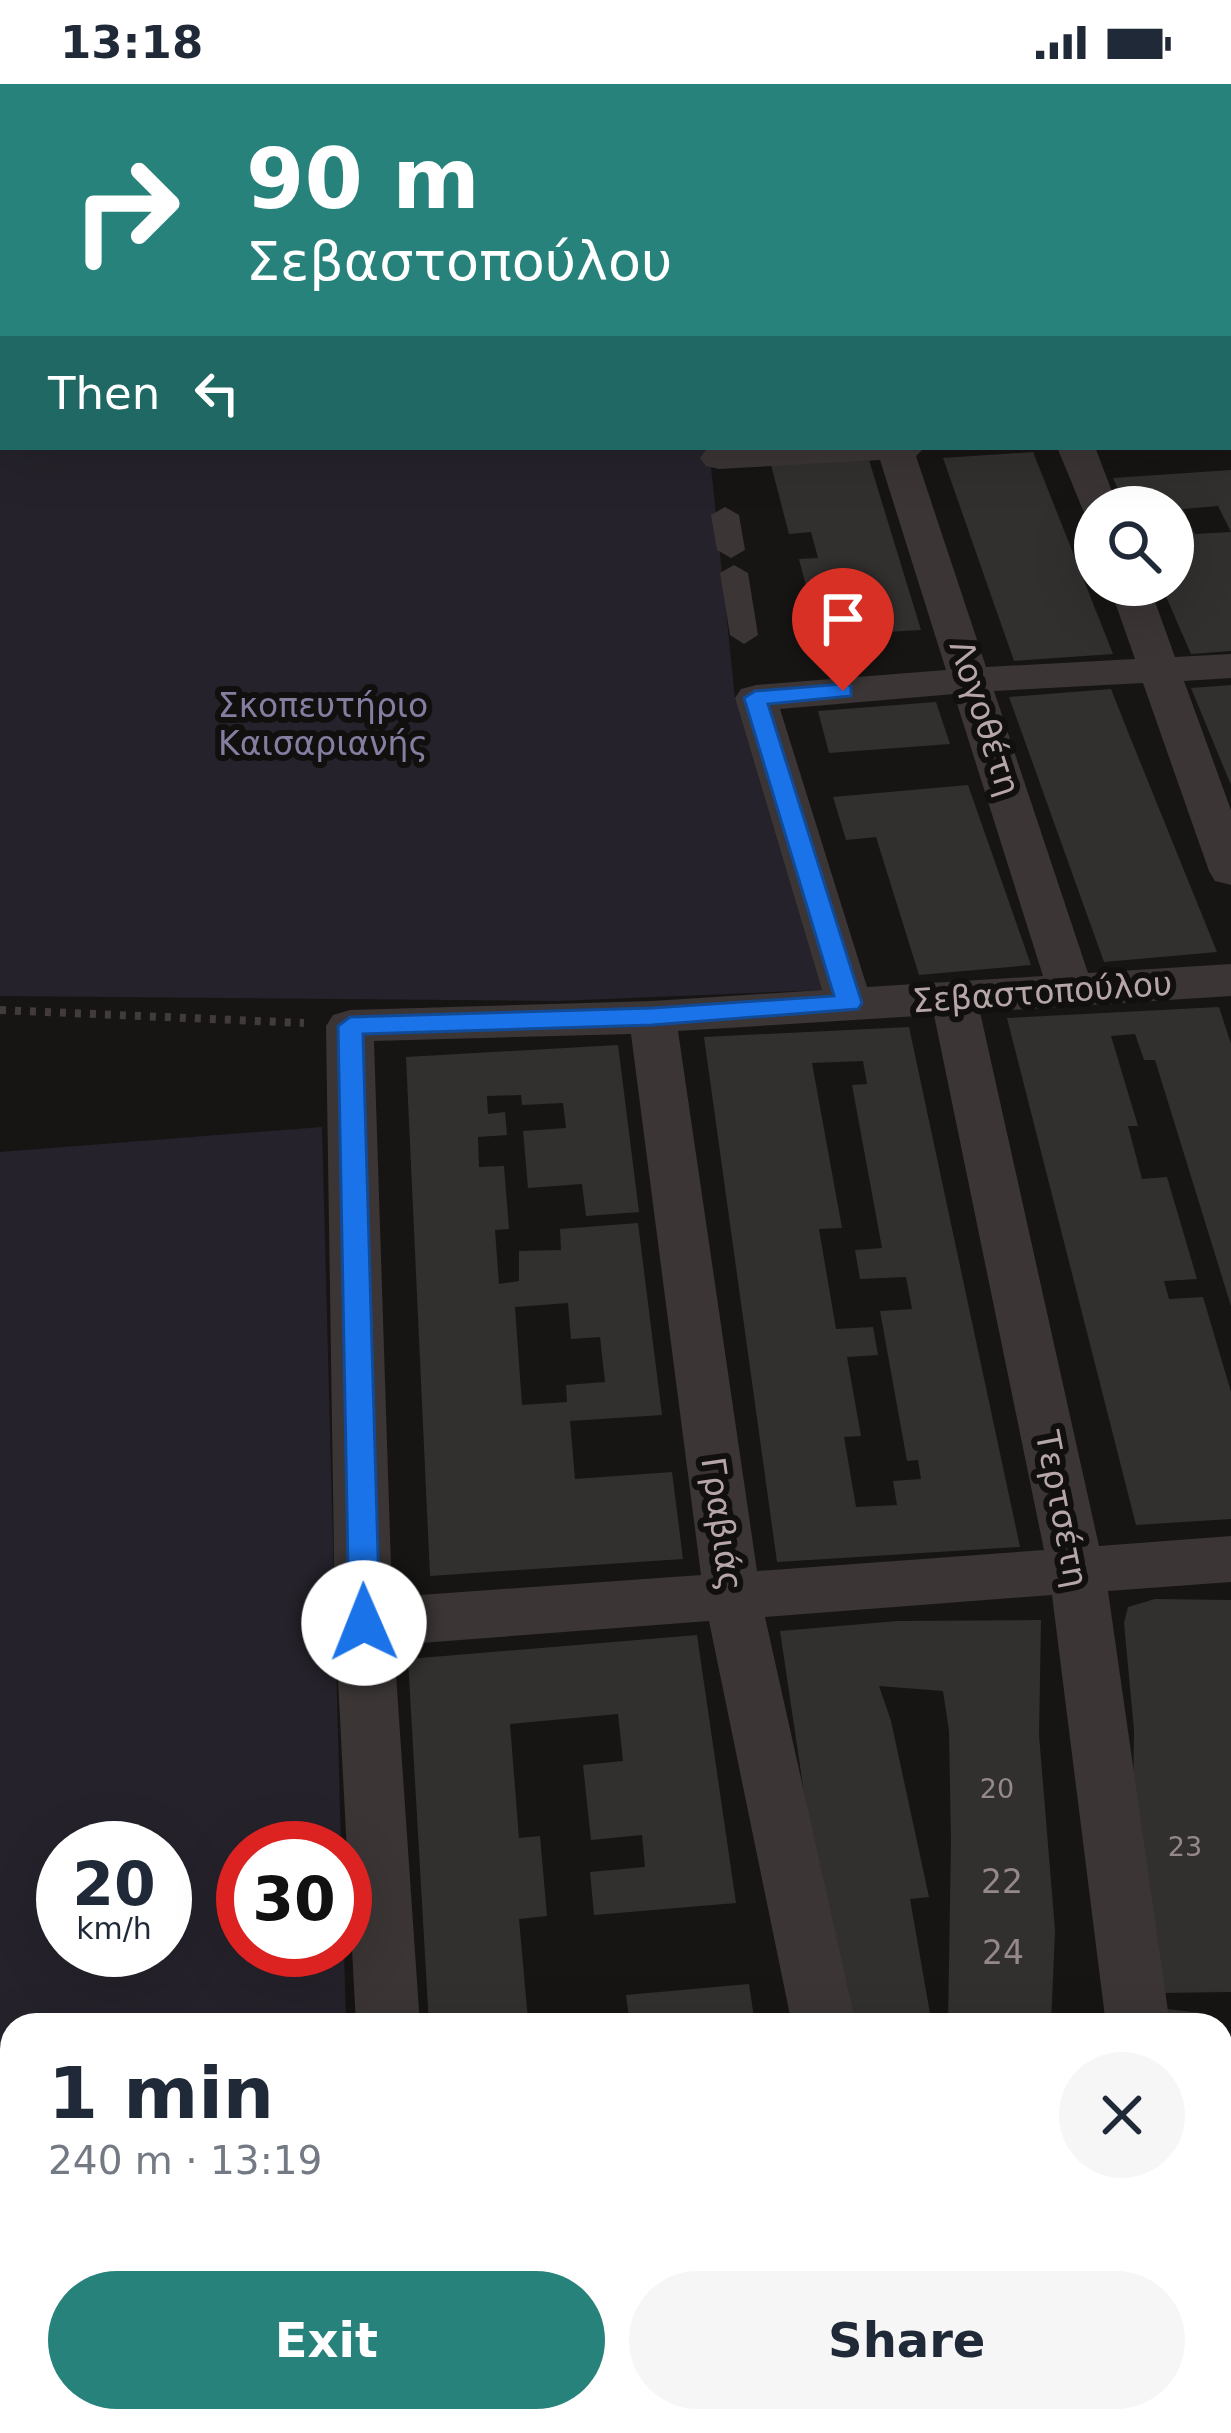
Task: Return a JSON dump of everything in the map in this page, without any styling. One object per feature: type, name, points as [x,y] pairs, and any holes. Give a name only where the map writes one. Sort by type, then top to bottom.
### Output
[{"type":"street","points":[[719,458],[860,450]]},
{"type":"street","name":"Λογοθέτη","points":[[896,450],[974,680],[1070,989]]},
{"type":"street","points":[[1077,450],[1091,486]]},
{"type":"street","points":[[725,514],[744,635]]},
{"type":"street","points":[[1138,606],[1231,871]]},
{"type":"street","points":[[849,1003],[755,698],[1231,666]]},
{"type":"street","name":"Σεβαστοπούλου","points":[[350,1026],[652,1017],[1231,980]]},
{"type":"street","name":"Τερτσέτη","points":[[954,999],[1076,1571],[1136,2013]]},
{"type":"street","name":"Γραβιάς","points":[[652,1017],[732,1595],[821,2013]]},
{"type":"street","points":[[350,1026],[364,1623],[387,2013]]},
{"type":"street","points":[[364,1623],[1231,1559]]},
{"type":"path","points":[[0,1010],[350,1026]]},
{"type":"green space","name":"Σκοπευτήριο Καισαριανής","points":[[0,450],[709,450],[735,698],[822,990],[558,1001],[0,996]]},
{"type":"green space","points":[[322,1127],[340,1821],[216,1821],[216,1977],[345,1977],[346,2013],[0,2013],[0,1152]]},
{"type":"building","points":[[1033,452],[1074,556],[1074,606],[1094,606],[1113,654],[1014,661],[943,458]]},
{"type":"building","points":[[869,460],[921,630],[819,636],[799,559],[818,558],[811,532],[789,534],[771,465]]},
{"type":"building","points":[[1231,470],[1231,532],[1218,506],[1194,508],[1194,486],[1117,486],[1113,478]]},
{"type":"building","points":[[1194,532],[1231,532],[1231,651],[1191,654],[1170,606],[1194,606]]},
{"type":"building","points":[[1231,685],[1231,785],[1191,688]]},
{"type":"building","points":[[1111,689],[1217,952],[1104,962],[1009,697]]},
{"type":"building","points":[[936,702],[950,744],[829,753],[818,711]]},
{"type":"building","points":[[968,785],[1031,965],[919,975],[876,837],[846,840],[833,797]]},
{"type":"building","points":[[1219,1007],[1231,1044],[1231,1306],[1155,1060],[1144,1060],[1135,1034],[1111,1036],[1138,1126],[1128,1126],[1142,1179],[1167,1177],[1197,1279],[1164,1281],[1169,1299],[1203,1297],[1231,1392],[1231,1519],[1136,1525],[1007,1018]]},
{"type":"building","points":[[909,1027],[1020,1547],[777,1562],[704,1037]],"holes":[[[863,1061],[867,1084],[852,1085],[882,1248],[855,1250],[860,1279],[906,1277],[912,1309],[880,1311],[907,1461],[918,1460],[921,1479],[893,1481],[897,1505],[856,1507],[844,1437],[861,1436],[847,1357],[878,1355],[873,1327],[836,1329],[819,1229],[842,1228],[812,1063]]]},
{"type":"building","points":[[618,1045],[639,1212],[586,1216],[582,1184],[528,1188],[523,1131],[566,1128],[563,1103],[522,1105],[521,1095],[487,1096],[488,1114],[505,1112],[507,1135],[478,1137],[479,1167],[504,1166],[509,1229],[495,1230],[499,1284],[519,1281],[519,1251],[561,1250],[560,1229],[638,1223],[662,1415],[570,1421],[575,1479],[672,1472],[683,1559],[430,1576],[406,1057]],"holes":[[[568,1303],[571,1339],[600,1337],[605,1382],[566,1385],[567,1402],[522,1405],[515,1307]]]},
{"type":"building","points":[[1155,1599],[1231,1600],[1231,1992],[1160,1993],[1133,1802],[1134,1730],[1124,1623],[1128,1607]]},
{"type":"building","points":[[1041,1620],[1039,1735],[1055,1930],[1052,2013],[948,2013],[951,1841],[949,1731],[943,1691],[879,1686],[891,1721],[929,1897],[910,1899],[930,2013],[847,2013],[811,1840],[780,1631],[898,1621]]},
{"type":"building","points":[[697,1635],[736,1903],[594,1915],[590,1872],[645,1867],[642,1835],[591,1840],[583,1765],[623,1761],[618,1714],[510,1724],[519,1838],[540,1836],[547,1916],[519,1919],[527,2013],[428,2013],[408,1659]]},
{"type":"building","points":[[749,1984],[753,2013],[628,2013],[626,1995]]},
{"type":"building","points":[[1159,2008],[1201,2013],[1160,2013]]},
{"type":"route","points":[[364,1623],[350,1026],[652,1017],[849,1003],[755,698],[843,691]]}]
